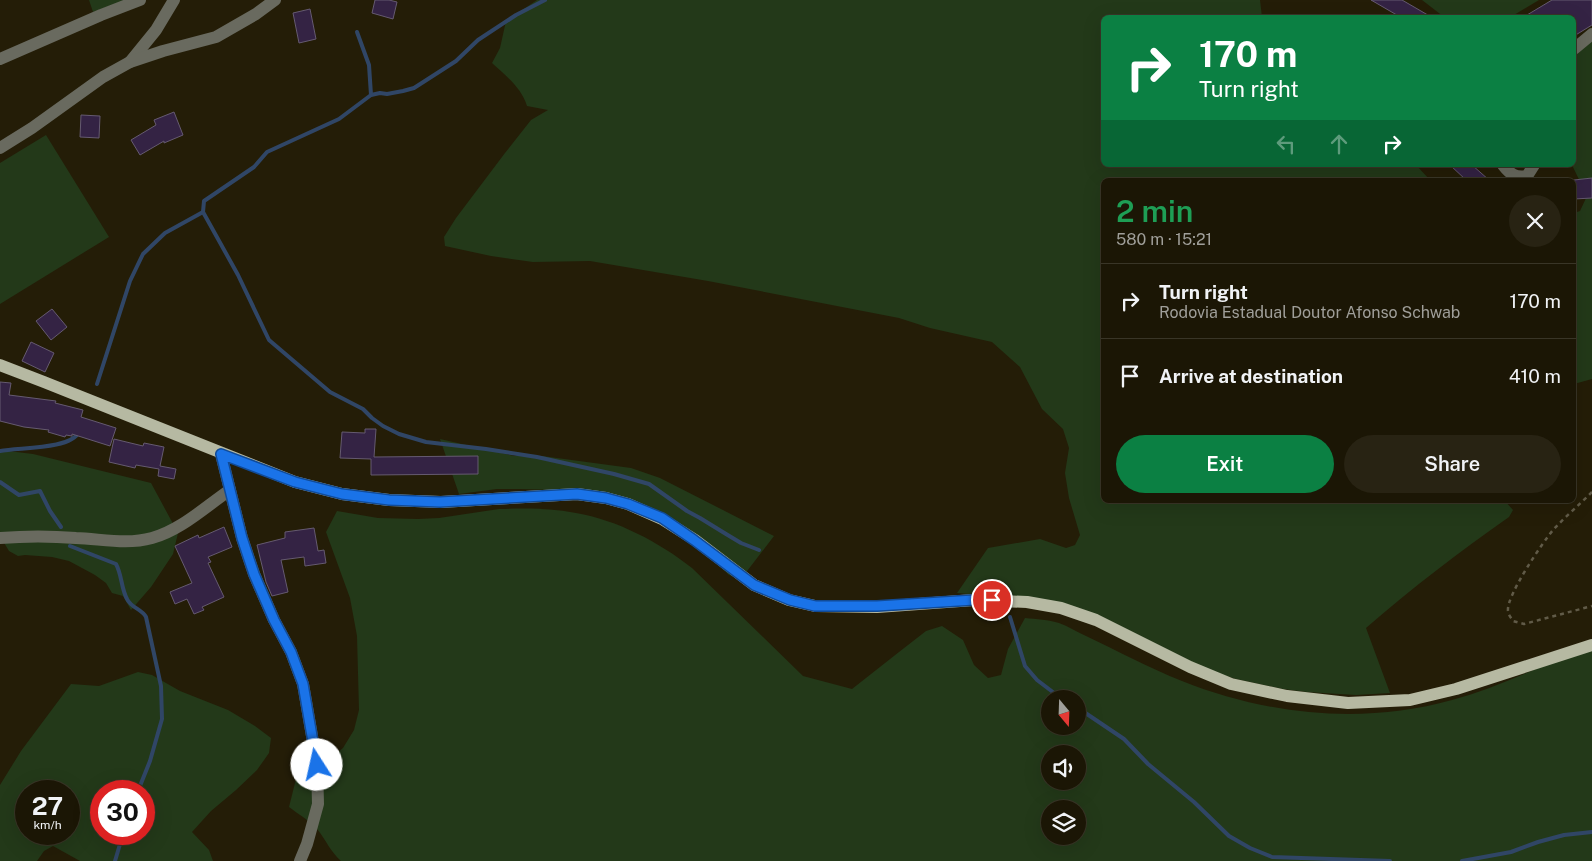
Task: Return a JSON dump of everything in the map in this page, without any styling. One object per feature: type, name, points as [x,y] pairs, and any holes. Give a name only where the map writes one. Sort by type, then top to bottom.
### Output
[{"type":"main road","points":[[0,365],[295,482],[342,494],[389,500],[440,502],[577,494],[606,498],[628,504],[662,518],[754,585],[790,600],[815,606],[877,606],[974,600],[1027,602],[1061,608],[1096,620],[1190,667],[1231,684],[1287,696],[1348,703],[1410,700],[1456,689],[1592,644]]},
{"type":"street","points":[[0,60],[101,15],[140,0]]},
{"type":"street","points":[[130,62],[156,30],[174,0]]},
{"type":"street","points":[[0,148],[32,128],[104,77],[130,62],[216,37],[256,14],[274,0]]},
{"type":"street","points":[[1576,47],[1592,34]]},
{"type":"street","points":[[1505,167],[1514,176],[1521,177],[1527,176],[1533,167]]},
{"type":"street","points":[[221,454],[254,574],[274,620],[291,652],[303,684],[317,765],[318,804],[307,844],[300,861]]},
{"type":"street","points":[[0,538],[24,536],[129,542],[151,538],[180,525],[230,490]]},
{"type":"path","points":[[1592,492],[1553,531],[1543,544],[1515,589],[1509,601],[1507,612],[1513,621],[1524,624],[1592,606]]},
{"type":"green space","points":[[89,0],[126,0],[93,12]]},
{"type":"green space","points":[[537,0],[1260,0],[1262,15],[1101,15],[1101,167],[1418,167],[1428,178],[1101,178],[1101,503],[1507,503],[1513,510],[1509,517],[1472,543],[1366,628],[1390,693],[1356,695],[1307,692],[1236,679],[1213,672],[1125,632],[1006,597],[957,593],[988,548],[1040,539],[1066,548],[1075,545],[1080,535],[1069,498],[1065,473],[1069,448],[1063,429],[1042,409],[1020,367],[992,342],[930,328],[899,318],[708,281],[590,261],[533,262],[491,256],[445,246],[444,237],[456,218],[505,153],[531,120],[548,110],[527,106],[525,99],[517,88],[492,63],[500,48],[506,21]]},
{"type":"green space","points":[[1422,0],[1539,0],[1514,15],[1441,15]]},
{"type":"green space","points":[[1592,34],[1592,379],[1576,383],[1576,212],[1580,211],[1587,196],[1573,167],[1576,167],[1576,51]]},
{"type":"green space","points":[[46,135],[109,237],[0,304],[0,163]]},
{"type":"green space","points":[[440,439],[514,456],[542,456],[631,468],[660,478],[774,536],[741,579],[729,575],[690,541],[639,512],[557,490],[497,489],[459,494]]},
{"type":"green space","points":[[0,450],[33,454],[151,483],[178,533],[173,554],[151,587],[131,610],[123,596],[112,593],[106,583],[69,561],[52,557],[18,556],[9,551],[0,536]]},
{"type":"green space","points":[[499,509],[538,509],[576,513],[607,521],[652,541],[692,568],[803,676],[852,689],[926,631],[942,626],[963,640],[974,665],[988,678],[1001,675],[1008,649],[1025,618],[1047,620],[1062,624],[1158,671],[1214,693],[1281,709],[1316,713],[1384,712],[1418,708],[1452,700],[1505,682],[1592,644],[1592,861],[341,861],[317,829],[289,807],[299,767],[333,756],[343,748],[354,730],[359,710],[357,636],[350,598],[326,532],[337,511],[378,518],[439,518]]},
{"type":"green space","points":[[138,672],[152,675],[180,691],[228,710],[271,738],[269,753],[257,770],[211,811],[192,832],[209,850],[213,861],[80,861],[53,846],[44,851],[37,861],[0,861],[0,785],[21,751],[71,684],[99,686]]},
{"type":"building","points":[[375,0],[397,2],[393,19],[372,13]]},
{"type":"building","points":[[1371,0],[1402,0],[1428,15],[1397,15]]},
{"type":"building","points":[[1552,0],[1592,0],[1592,25],[1576,35],[1576,15],[1527,15]]},
{"type":"building","points":[[310,9],[316,39],[299,43],[293,13]]},
{"type":"building","points":[[174,112],[183,135],[164,143],[164,141],[140,155],[131,140],[156,125],[154,120]]},
{"type":"building","points":[[81,115],[100,116],[99,138],[80,137]]},
{"type":"building","points":[[1452,167],[1474,167],[1487,178],[1464,178]]},
{"type":"building","points":[[1592,178],[1592,198],[1576,199],[1576,180]]},
{"type":"building","points":[[52,309],[67,327],[51,340],[36,321]]},
{"type":"building","points":[[31,342],[54,353],[45,372],[22,361]]},
{"type":"building","points":[[0,382],[11,383],[9,395],[56,401],[55,403],[83,410],[81,417],[116,428],[110,446],[72,434],[72,436],[66,435],[65,437],[48,432],[49,430],[24,427],[0,421]]},
{"type":"building","points":[[365,429],[376,429],[374,457],[478,456],[478,474],[371,475],[371,459],[340,458],[342,432],[365,433]]},
{"type":"building","points":[[114,439],[143,446],[144,443],[164,447],[160,466],[176,469],[174,479],[158,476],[159,469],[136,465],[135,468],[109,462]]},
{"type":"building","points":[[224,527],[232,547],[208,557],[211,562],[208,563],[224,597],[202,607],[204,610],[194,614],[187,599],[175,604],[170,592],[192,583],[175,546],[198,535],[199,538]]},
{"type":"building","points":[[314,528],[318,551],[324,550],[326,563],[305,566],[304,557],[281,560],[288,592],[272,596],[266,582],[257,545],[285,538],[285,532]]},
{"type":"waterway","points":[[545,0],[516,15],[478,40],[456,61],[414,88],[387,94],[371,95],[339,119],[267,152],[254,167],[204,201],[203,212],[238,275],[269,340],[330,392],[363,409],[383,426],[399,434],[426,442],[537,457],[614,474],[649,484],[687,511],[741,543],[759,550]]},
{"type":"waterway","points":[[357,32],[369,65],[371,95]]},
{"type":"waterway","points":[[97,384],[130,281],[143,254],[165,233],[203,212]]},
{"type":"waterway","points":[[0,451],[55,445],[74,438],[79,432]]},
{"type":"waterway","points":[[0,482],[19,495],[40,491],[61,527]]},
{"type":"waterway","points":[[70,546],[116,564],[127,599],[146,617],[161,686],[162,719],[142,780]]},
{"type":"waterway","points":[[1010,617],[1025,666],[1037,680],[1050,690]]},
{"type":"waterway","points":[[1086,713],[1124,739],[1148,764],[1194,802],[1229,836],[1250,848],[1272,857],[1390,861]]},
{"type":"waterway","points":[[1462,861],[1511,852],[1564,835],[1592,832]]},
{"type":"waterway","points":[[115,861],[120,845]]},
{"type":"route","points":[[317,765],[303,684],[291,652],[274,620],[254,574],[242,538],[221,454],[295,482],[342,494],[389,500],[440,502],[577,494],[606,498],[628,504],[662,518],[754,585],[790,600],[815,606],[877,606],[992,600]]}]
